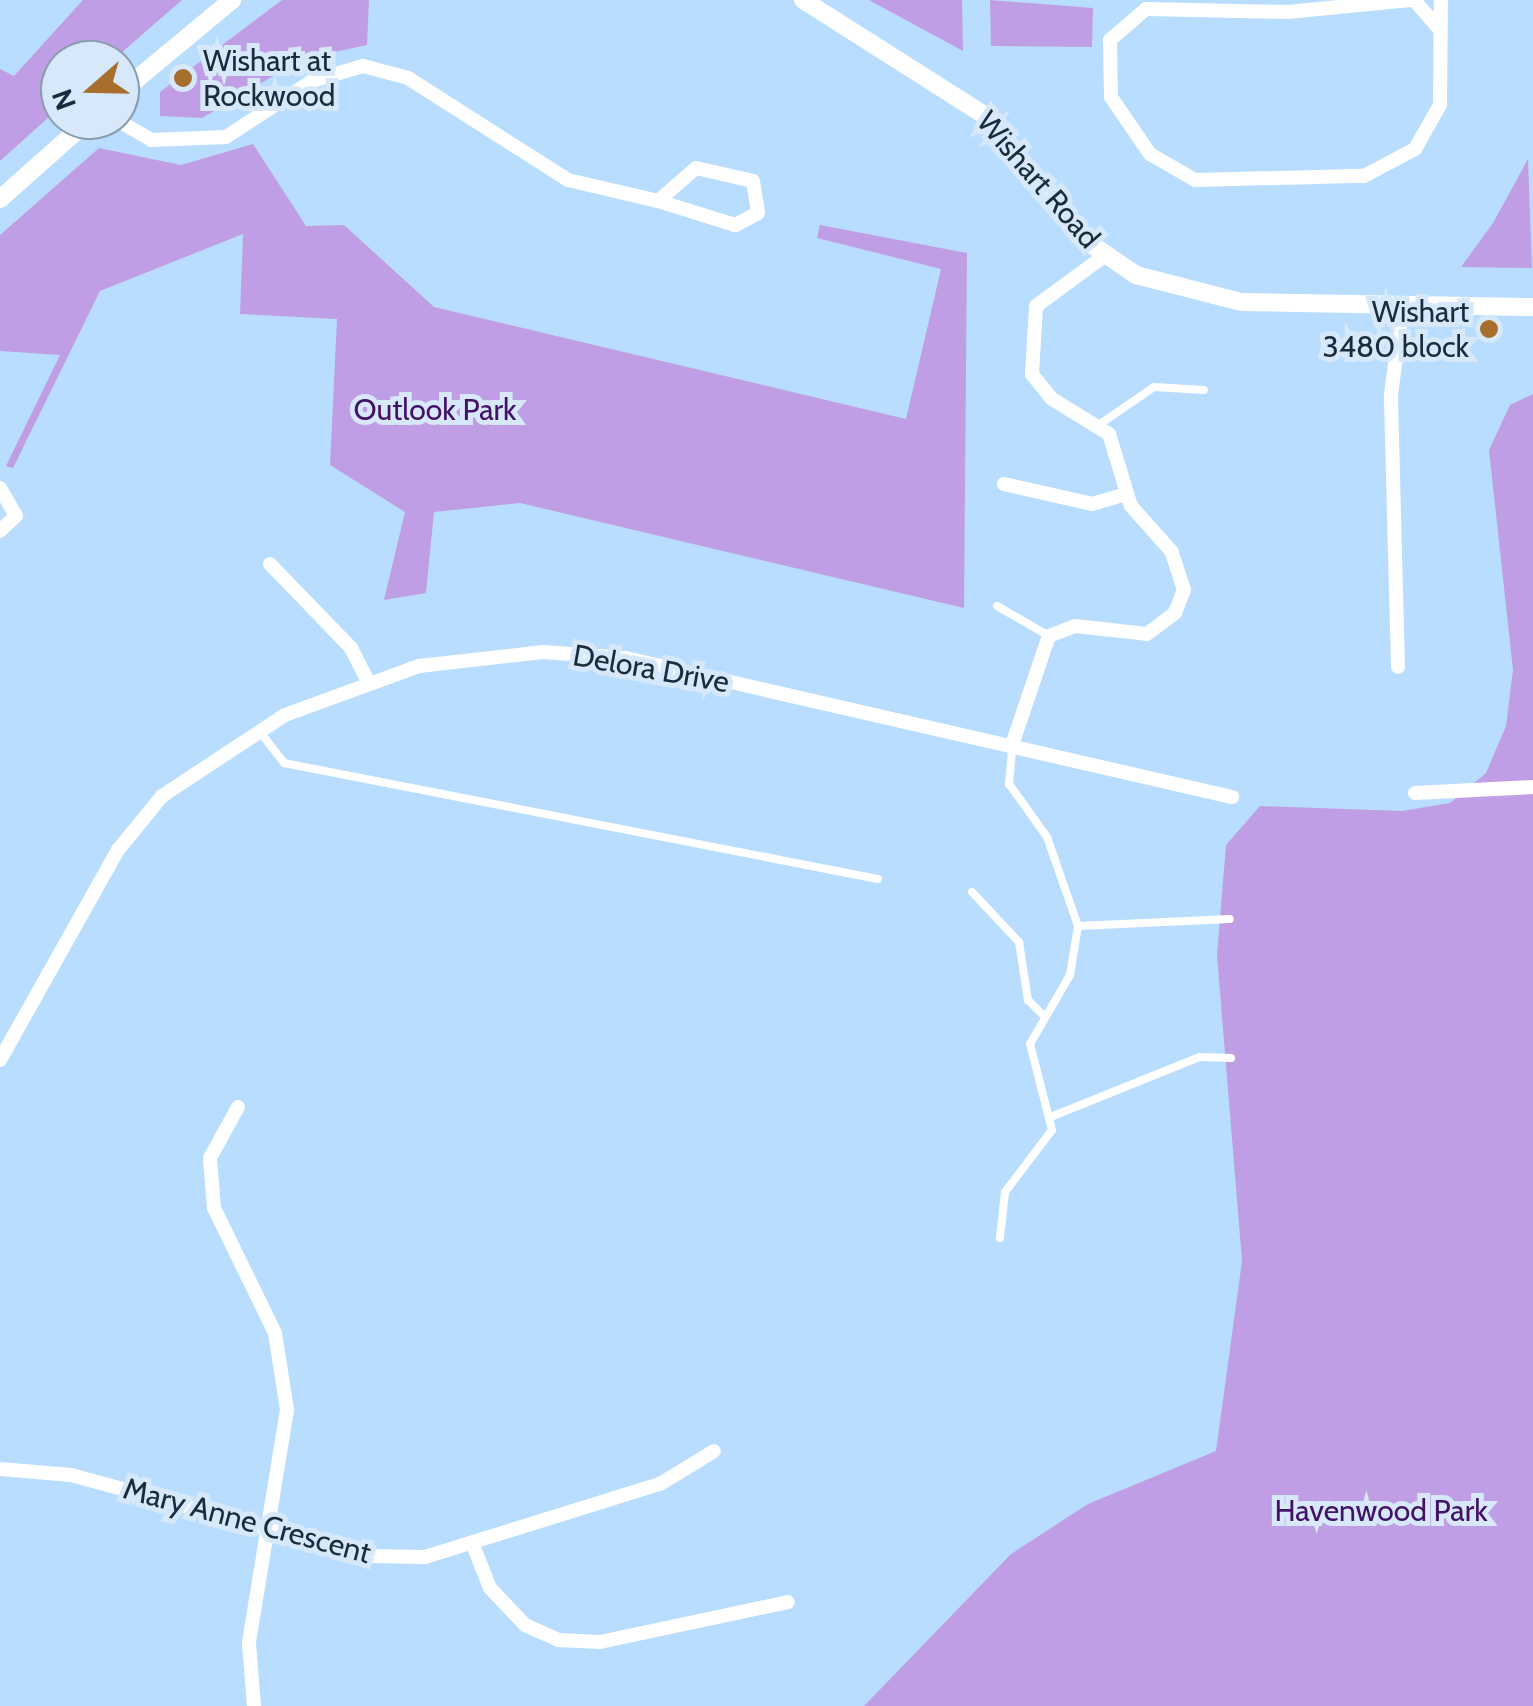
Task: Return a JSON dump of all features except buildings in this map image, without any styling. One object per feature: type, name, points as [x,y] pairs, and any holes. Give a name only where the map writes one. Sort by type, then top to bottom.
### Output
[{"type":"street","points":[[140,76],[232,0]]},
{"type":"street","name":"Wishart Road","points":[[803,0],[989,118],[1058,214],[1104,256],[1179,291],[1242,302],[1533,308]]},
{"type":"street","points":[[1438,28],[1412,0],[1288,12],[1146,10],[1110,40],[1112,96],[1150,154],[1194,180],[1354,179],[1397,163],[1428,131],[1440,105],[1440,0]]},
{"type":"street","points":[[140,133],[151,140],[226,137],[312,81],[362,66],[408,78],[568,180],[658,201],[735,225],[758,213],[762,196],[746,176],[705,167],[658,201]]},
{"type":"street","points":[[0,199],[66,140]]},
{"type":"street","points":[[1012,745],[1049,636],[1075,626],[1136,636],[1175,612],[1184,590],[1179,564],[1126,494],[1100,424],[1040,389],[1030,321],[1043,298],[1104,256]]},
{"type":"street","points":[[1398,667],[1391,395],[1403,304]]},
{"type":"street","points":[[1004,484],[1092,504],[1126,494]]},
{"type":"street","points":[[0,488],[16,516],[0,531]]},
{"type":"street","points":[[270,564],[351,648],[367,680]]},
{"type":"street","name":"Delora Drive","points":[[0,1060],[132,831],[181,780],[258,729],[367,680],[543,652],[626,658],[1232,797]]},
{"type":"street","points":[[1415,793],[1533,787]]},
{"type":"street","points":[[238,1107],[210,1158],[214,1208],[275,1333],[286,1410],[249,1643],[254,1706]]},
{"type":"street","name":"Mary Anne Crescent","points":[[0,1469],[71,1475],[370,1556],[425,1558],[660,1484],[714,1451]]},
{"type":"street","points":[[473,1546],[490,1588],[525,1625],[558,1640],[600,1642],[788,1602]]},
{"type":"lane","points":[[1100,424],[1154,387],[1204,390]]},
{"type":"lane","points":[[998,606],[1049,636]]},
{"type":"lane","points":[[258,729],[284,763],[878,879]]},
{"type":"lane","points":[[1000,1238],[1005,1192],[1041,1153],[1052,1116],[1031,1059],[1042,1014],[1070,974],[1078,926],[1047,838],[1009,784],[1012,745]]},
{"type":"lane","points":[[972,892],[1024,952],[1028,1000],[1042,1014]]},
{"type":"lane","points":[[1078,926],[1230,919]]},
{"type":"lane","points":[[1052,1116],[1200,1058],[1231,1058]]},
{"type":"green space","points":[[83,0],[182,0],[136,40],[47,40]]},
{"type":"green space","points":[[282,0],[369,0],[367,45],[302,59],[202,118],[160,116],[160,92]]},
{"type":"green space","points":[[869,0],[962,0],[963,51]]},
{"type":"green space","points":[[990,0],[1093,8],[1092,47],[991,46]]},
{"type":"green space","points":[[40,47],[40,125],[0,161],[0,69],[14,76]]},
{"type":"green space","name":"Outlook Park","points":[[253,144],[306,226],[344,225],[434,307],[906,419],[941,269],[817,238],[820,225],[967,253],[964,608],[520,503],[434,512],[426,593],[384,600],[405,512],[330,465],[337,319],[240,314],[243,234],[100,291],[13,468],[6,466],[60,355],[0,351],[0,235],[99,148],[181,165]]},
{"type":"green space","points":[[1528,159],[1532,268],[1461,267],[1493,223]]},
{"type":"green space","name":"Havenwood Park","points":[[1533,394],[1533,1706],[864,1706],[1011,1554],[1088,1504],[1216,1451],[1242,1261],[1217,955],[1226,845],[1260,806],[1402,811],[1450,803],[1486,773],[1506,726],[1513,670],[1489,450],[1510,405]]},
{"type":"place","name":"Wishart at Rockwood","points":[[183,78]]},
{"type":"place","name":"Wishart 3480 block","points":[[1489,329]]}]
